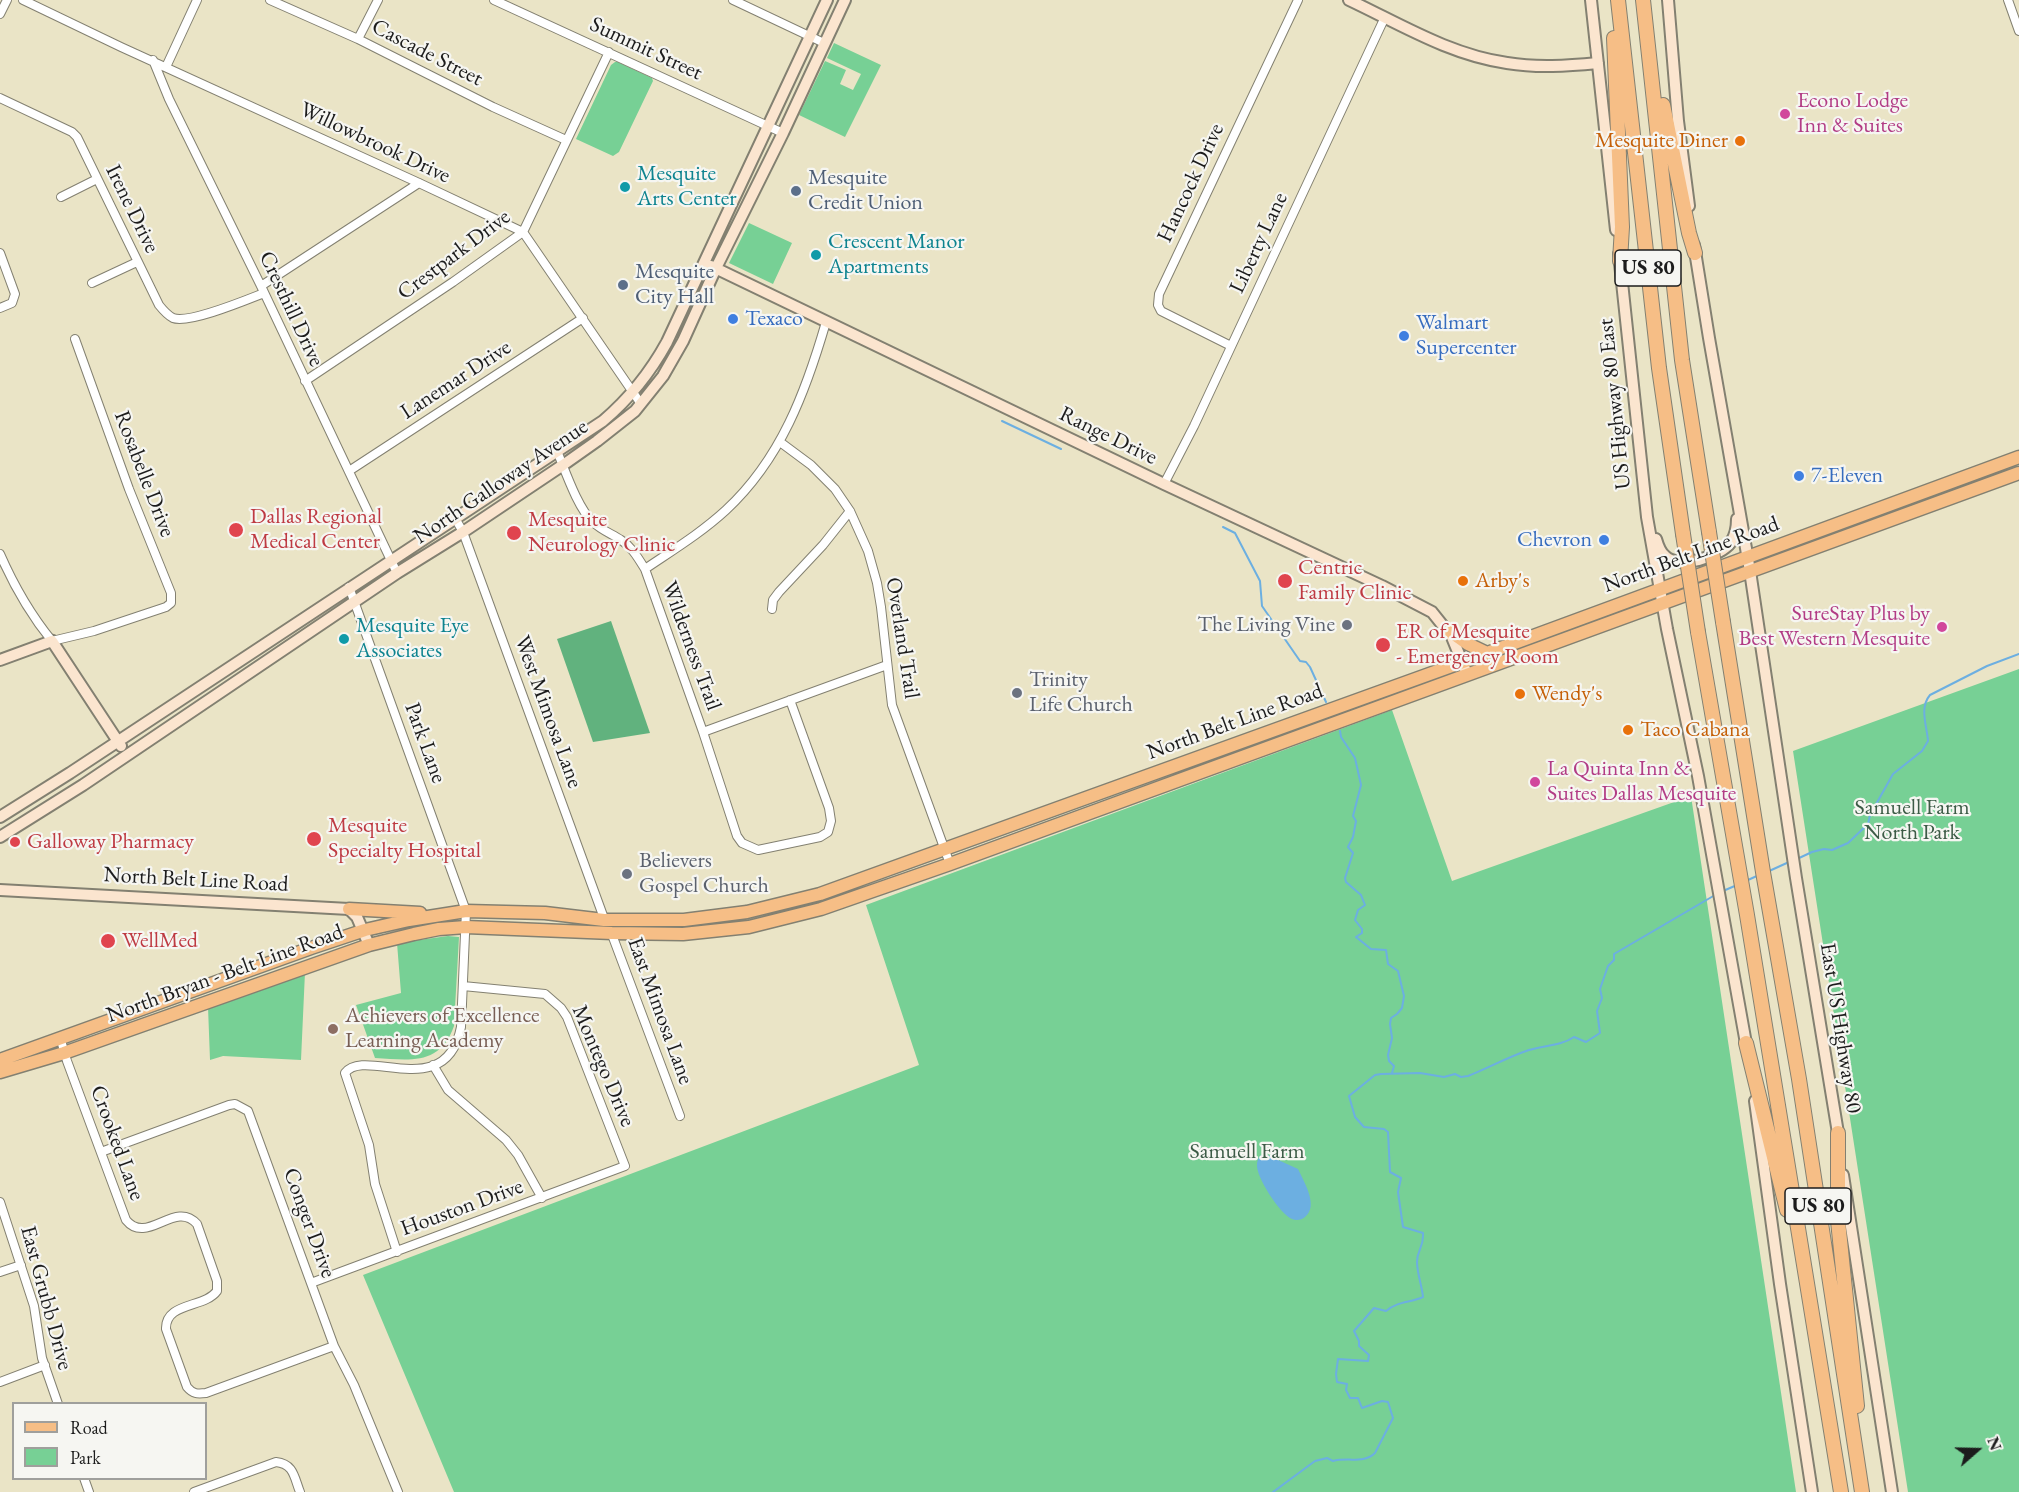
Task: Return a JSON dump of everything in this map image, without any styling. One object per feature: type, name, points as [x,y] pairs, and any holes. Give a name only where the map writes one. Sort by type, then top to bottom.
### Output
[{"type":"highway","points":[[1616,0],[1613,14],[1622,227],[1620,261]]},
{"type":"highway","name":"US 80","points":[[1616,0],[1661,385],[1683,534],[1841,1492]]},
{"type":"highway","name":"US 80","points":[[1642,0],[1682,360],[1864,1492]]},
{"type":"highway","points":[[1650,60],[1660,93],[1695,253]]},
{"type":"highway","points":[[1746,1043],[1785,1203],[1816,1369],[1827,1403]]},
{"type":"highway","points":[[1838,1133],[1838,1221],[1864,1492]]},
{"type":"main road","name":"North Galloway Avenue","points":[[3,816],[603,421],[633,393],[667,342],[827,0]]},
{"type":"main road","name":"North Galloway Avenue","points":[[0,837],[56,803],[397,573],[563,465],[613,429],[641,404],[663,376],[683,341],[844,0]]},
{"type":"main road","points":[[1349,0],[1438,43],[1473,56],[1505,63],[1554,67],[1598,63]]},
{"type":"main road","name":"US Highway 80 East","points":[[1591,0],[1637,432],[1647,517],[1659,590]]},
{"type":"main road","points":[[1668,0],[1678,122],[1695,253],[1750,571]]},
{"type":"main road","name":"Range Drive","points":[[703,262],[1432,612],[1452,637],[1464,668]]},
{"type":"main road","name":"North Belt Line Road","points":[[466,927],[612,933],[683,933],[749,927],[821,909],[1222,764],[1464,668],[1487,653],[2019,457]]},
{"type":"main road","points":[[1987,469],[1992,483]]},
{"type":"main road","name":"North Belt Line Road","points":[[445,914],[466,911],[545,913],[604,920],[684,920],[747,912],[820,894],[1216,751],[1464,668],[1558,641],[2019,473]]},
{"type":"main road","points":[[1647,517],[1664,556],[1681,563],[1702,559],[1722,550],[1733,539],[1738,512]]},
{"type":"main road","name":"East US Highway 80","points":[[1750,571],[1786,817],[1838,1133],[1844,1187],[1892,1492]]},
{"type":"main road","points":[[1659,590],[1727,930],[1746,1043],[1812,1492]]},
{"type":"main road","points":[[313,612],[320,625]]},
{"type":"main road","points":[[1554,628],[1558,641]]},
{"type":"main road","points":[[1446,629],[1468,644],[1487,653]]},
{"type":"main road","points":[[0,660],[52,641],[127,753]]},
{"type":"main road","points":[[160,731],[160,719],[169,707]]},
{"type":"main road","points":[[1216,751],[1222,764]]},
{"type":"main road","points":[[56,803],[52,791],[67,780],[74,771]]},
{"type":"main road","points":[[3,816],[15,829]]},
{"type":"main road","name":"North Belt Line Road","points":[[0,890],[349,909]]},
{"type":"main road","points":[[349,909],[445,914]]},
{"type":"main road","points":[[349,909],[357,917],[369,945]]},
{"type":"main road","name":"North Bryan - Belt Line Road","points":[[0,1060],[364,930],[445,914]]},
{"type":"main road","name":"North Bryan - Belt Line Road","points":[[0,1072],[64,1053],[369,945],[439,929],[466,927]]},
{"type":"street","points":[[0,14],[7,0]]},
{"type":"street","name":"Willowbrook Drive","points":[[23,0],[523,232],[641,404]]},
{"type":"street","points":[[166,67],[197,0]]},
{"type":"street","name":"Cascade Street","points":[[270,0],[358,39],[493,107],[566,140]]},
{"type":"street","points":[[358,39],[378,0]]},
{"type":"street","name":"Summit Street","points":[[494,0],[783,133]]},
{"type":"street","points":[[733,0],[824,43]]},
{"type":"street","name":"Hancock Drive","points":[[1231,345],[1161,311],[1158,305],[1158,294],[1298,0]]},
{"type":"street","points":[[2008,0],[2019,31]]},
{"type":"street","name":"Liberty Lane","points":[[1164,484],[1385,17]]},
{"type":"street","name":"Crestpark Drive","points":[[305,381],[523,232],[609,52]]},
{"type":"street","name":"Cresthill Drive","points":[[153,60],[169,99],[263,289],[397,573]]},
{"type":"street","name":"Irene Drive","points":[[0,98],[77,136],[137,262],[159,305],[167,314],[175,319],[185,319],[228,307],[263,289]]},
{"type":"street","points":[[61,197],[97,179]]},
{"type":"street","points":[[263,289],[419,183]]},
{"type":"street","points":[[0,253],[15,294],[12,303],[0,308]]},
{"type":"street","points":[[92,283],[137,262]]},
{"type":"street","name":"Lanemar Drive","points":[[349,471],[583,318]]},
{"type":"street","points":[[645,569],[698,534],[728,509],[759,472],[780,442],[798,406],[826,322]]},
{"type":"street","name":"Rosabelle Drive","points":[[52,641],[94,631],[153,611],[170,605],[172,600],[75,339]]},
{"type":"street","name":"Overland Trail","points":[[780,442],[811,465],[835,489],[850,511],[868,550],[877,583],[892,705],[950,864]]},
{"type":"street","name":"Wilderness Trail","points":[[558,451],[587,515],[602,529],[630,547],[645,569],[737,836],[742,843],[758,850],[820,837],[828,832],[831,820],[829,808],[790,700]]},
{"type":"street","points":[[772,609],[778,592],[823,546],[850,511]]},
{"type":"street","name":"West Mimosa Lane","points":[[455,518],[463,532],[604,920]]},
{"type":"street","points":[[0,554],[12,582],[32,615],[52,641]]},
{"type":"street","name":"Park Lane","points":[[349,587],[458,883],[466,911],[459,1035],[447,1055],[434,1065]]},
{"type":"street","points":[[703,732],[887,665]]},
{"type":"street","name":"East Mimosa Lane","points":[[604,920],[612,933],[680,1116]]},
{"type":"street","name":"Montego Drive","points":[[463,986],[545,994],[561,1008],[567,1017],[625,1166]]},
{"type":"street","name":"Crooked Lane","points":[[60,1037],[126,1220],[131,1226],[142,1229],[181,1216],[192,1217],[197,1224],[217,1281],[217,1291],[210,1297],[172,1313],[166,1323],[166,1329],[190,1391],[198,1394],[206,1393],[334,1346]]},
{"type":"street","points":[[397,1252],[375,1184],[369,1145],[345,1077],[348,1070],[359,1066],[420,1070],[434,1065],[448,1090],[506,1140],[518,1155],[542,1198]]},
{"type":"street","name":"Conger Drive","points":[[101,1152],[229,1105],[235,1104],[249,1111],[334,1346],[354,1385],[398,1492]]},
{"type":"street","name":"Houston Drive","points":[[311,1283],[625,1166]]},
{"type":"street","name":"East Grubb Drive","points":[[0,1202],[37,1318],[40,1350],[57,1402]]},
{"type":"street","points":[[0,1272],[21,1265]]},
{"type":"street","points":[[0,1382],[45,1365]]},
{"type":"street","points":[[198,1491],[276,1462],[289,1466],[300,1492]]},
{"type":"green space","points":[[834,43],[881,65],[845,137],[799,115],[825,61],[846,70],[840,84],[853,90],[861,74],[827,58]]},
{"type":"green space","points":[[615,62],[652,78],[653,81],[619,152],[613,156],[576,139],[611,65]]},
{"type":"green space","points":[[749,223],[792,243],[773,284],[729,263]]},
{"type":"green space","points":[[611,621],[650,733],[593,742],[557,639]]},
{"type":"green space","name":"Samuell Farm North Park","points":[[2019,669],[2019,1492],[1908,1492],[1793,751]]},
{"type":"green space","name":"Samuell Farm","points":[[1392,710],[1452,881],[1691,796],[1796,1492],[454,1492],[363,1275],[919,1065],[866,905]]},
{"type":"green space","points":[[448,936],[459,937],[454,1026],[448,1039],[441,1048],[422,1058],[375,1058],[356,1005],[401,993],[397,943]]},
{"type":"green space","points":[[305,972],[301,1060],[223,1056],[210,1060],[208,1007]]},
{"type":"water","points":[[1265,1154],[1298,1169],[1311,1200],[1311,1207],[1304,1218],[1295,1220],[1287,1216],[1270,1195],[1260,1178],[1257,1165],[1260,1156]]},
{"type":"waterway","points":[[1002,421],[1061,449]]},
{"type":"waterway","points":[[1223,527],[1235,533],[1260,581],[1262,606],[1300,661],[1306,662],[1310,667],[1326,702]]},
{"type":"waterway","points":[[1797,859],[1812,852],[1832,850],[1848,843],[1868,824],[1870,815],[1893,774],[1922,751],[1928,741],[1924,711],[1930,695],[1987,666],[2019,654]]},
{"type":"waterway","points":[[1340,731],[1341,737],[1355,758],[1361,785],[1353,816],[1356,821],[1353,837],[1348,847],[1353,853],[1345,878],[1346,882],[1361,895],[1365,905],[1358,910],[1355,920],[1362,929],[1362,933],[1356,937],[1371,949],[1386,950],[1388,964],[1398,971],[1404,996],[1402,1008],[1391,1018],[1390,1024],[1392,1038],[1388,1055],[1389,1061],[1394,1066],[1392,1073]]},
{"type":"waterway","points":[[1767,872],[1789,862]]},
{"type":"waterway","points":[[1748,880],[1759,875]]},
{"type":"waterway","points":[[1723,891],[1737,885]]},
{"type":"waterway","points":[[1273,1492],[1315,1461],[1327,1458],[1333,1461],[1361,1459],[1375,1453],[1393,1418],[1388,1402],[1382,1401],[1362,1408],[1358,1398],[1350,1398],[1346,1390],[1347,1384],[1337,1382],[1338,1359],[1368,1361],[1369,1355],[1359,1346],[1354,1331],[1374,1308],[1386,1311],[1395,1305],[1423,1297],[1417,1262],[1423,1233],[1403,1227],[1398,1192],[1401,1178],[1390,1172],[1388,1132],[1384,1129],[1364,1127],[1355,1117],[1349,1096],[1375,1075],[1420,1073],[1444,1077],[1455,1074],[1461,1077],[1468,1076],[1535,1048],[1564,1042],[1574,1037],[1586,1042],[1600,1033],[1597,1011],[1602,998],[1600,989],[1608,966],[1614,960],[1614,954],[1715,895]]},
{"type":"place","name":"Econo Lodge Inn & Suites","points":[[1785,114]]},
{"type":"place","name":"Mesquite Diner","points":[[1740,141]]},
{"type":"place","name":"Mesquite Arts Center","points":[[625,187]]},
{"type":"place","name":"Mesquite Credit Union","points":[[796,191]]},
{"type":"place","name":"Crescent Manor Apartments","points":[[816,255]]},
{"type":"place","name":"Mesquite City Hall","points":[[623,285]]},
{"type":"place","name":"Texaco","points":[[733,319]]},
{"type":"place","name":"Walmart Supercenter","points":[[1404,336]]},
{"type":"place","name":"7-Eleven","points":[[1799,476]]},
{"type":"place","name":"Dallas Regional Medical Center","points":[[236,530]]},
{"type":"place","name":"Mesquite Neurology Clinic","points":[[514,533]]},
{"type":"place","name":"Chevron","points":[[1604,540]]},
{"type":"place","name":"Centric Family Clinic","points":[[1285,581]]},
{"type":"place","name":"Arby's","points":[[1463,581]]},
{"type":"place","name":"The Living Vine","points":[[1347,625]]},
{"type":"place","name":"SureStay Plus by Best Western Mesquite","points":[[1942,627]]},
{"type":"place","name":"Mesquite Eye Associates","points":[[344,639]]},
{"type":"place","name":"ER of Mesquite - Emergency Room","points":[[1383,645]]},
{"type":"place","name":"Trinity Life Church","points":[[1017,693]]},
{"type":"place","name":"Wendy's","points":[[1520,694]]},
{"type":"place","name":"Taco Cabana","points":[[1628,730]]},
{"type":"place","name":"La Quinta Inn & Suites Dallas Mesquite","points":[[1535,782]]},
{"type":"place","name":"Mesquite Specialty Hospital","points":[[314,839]]},
{"type":"place","name":"Galloway Pharmacy","points":[[15,842]]},
{"type":"place","name":"Believers Gospel Church","points":[[627,874]]},
{"type":"place","name":"WellMed","points":[[108,941]]},
{"type":"place","name":"Achievers of Excellence Learning Academy","points":[[333,1029]]}]
